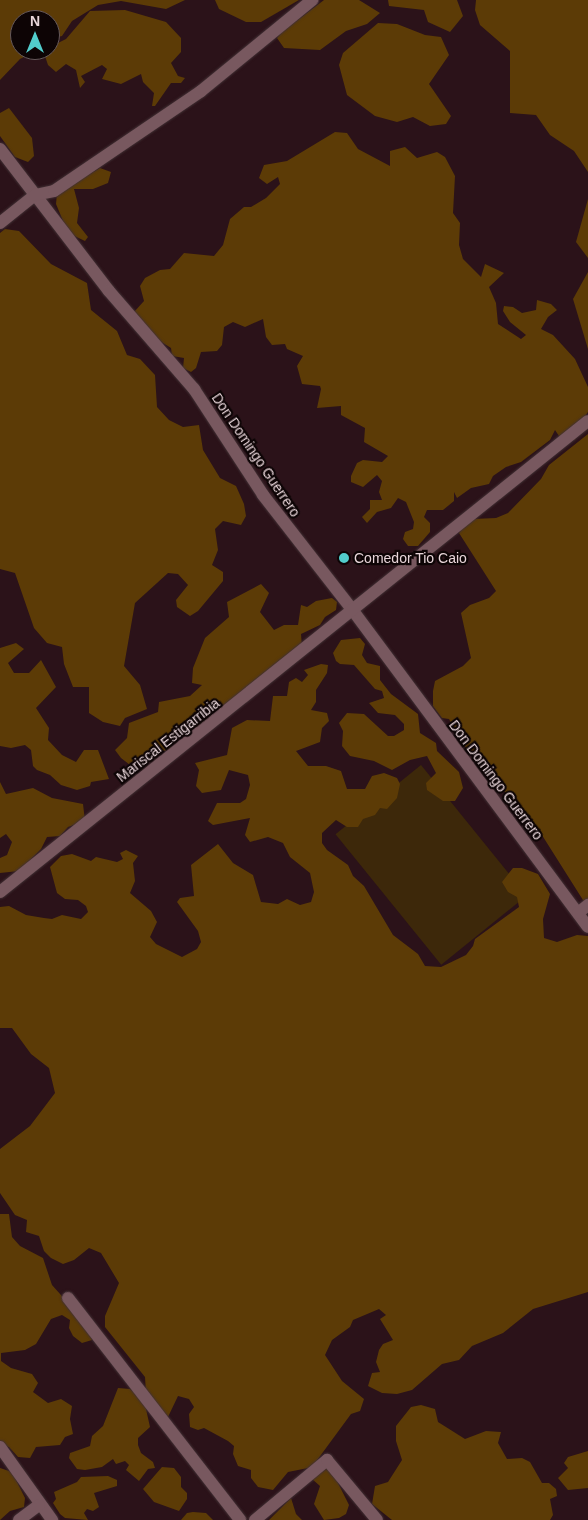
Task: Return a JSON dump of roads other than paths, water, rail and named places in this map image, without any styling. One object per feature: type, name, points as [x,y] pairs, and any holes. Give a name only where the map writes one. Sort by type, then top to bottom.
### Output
[{"type":"street","points":[[0,223],[35,195],[54,191],[120,149],[201,91],[312,0]]},
{"type":"street","name":"Don Domingo Guerrero","points":[[0,149],[109,291],[194,390],[263,495],[354,612],[465,765],[583,909],[588,927]]},
{"type":"street","name":"Mariscal Estigarribia","points":[[0,892],[354,612],[588,421]]},
{"type":"street","points":[[68,1298],[240,1520]]},
{"type":"street","points":[[0,1447],[39,1505],[52,1520]]},
{"type":"street","points":[[255,1520],[327,1460],[377,1520]]},
{"type":"street","points":[[19,1520],[39,1505]]},
{"type":"place","name":"Comedor Tio Caio","points":[[344,558]]}]
